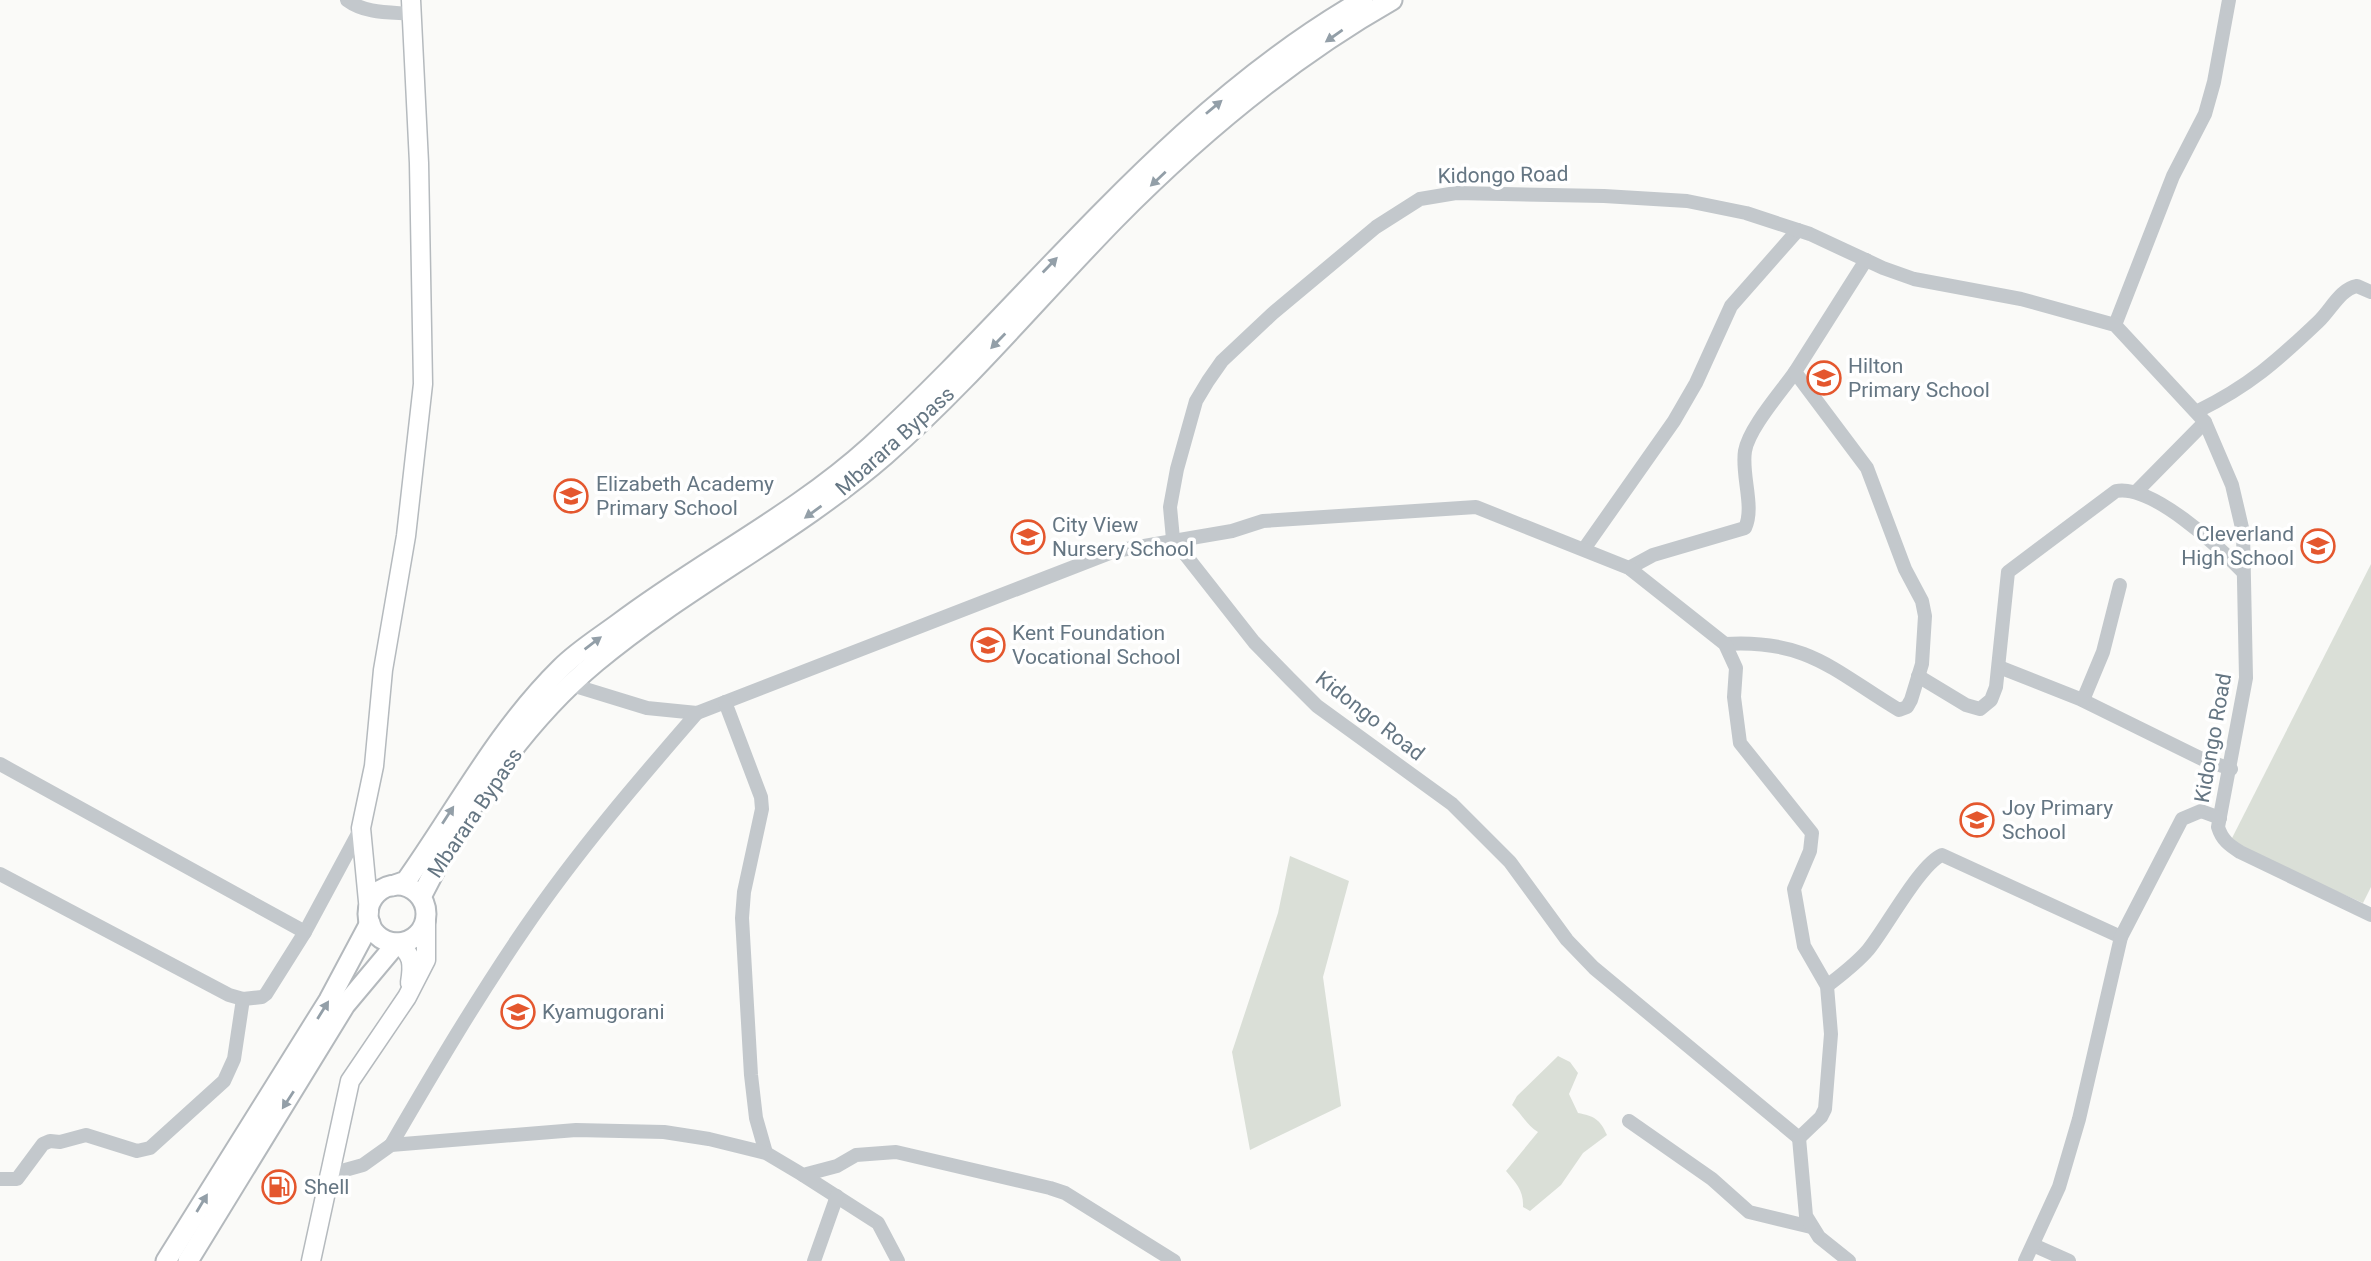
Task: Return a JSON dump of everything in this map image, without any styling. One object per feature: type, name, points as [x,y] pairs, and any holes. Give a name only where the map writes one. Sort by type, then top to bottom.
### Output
[{"type":"highway","name":"Mbarara Bypass","points":[[391,886],[406,881],[486,757],[515,718],[562,666],[639,608],[774,519],[870,447],[1176,138],[1265,65],[1363,0]]},
{"type":"highway","name":"Mbarara Bypass","points":[[421,897],[478,800],[533,728],[572,685],[597,662],[654,619],[818,508],[886,454],[957,385],[1117,217],[1191,148],[1283,72],[1392,0]]},
{"type":"highway","points":[[166,1261],[329,1000],[369,918],[378,892],[391,886],[413,890],[421,897],[426,919],[416,937],[397,943],[345,1006],[188,1261]]},
{"type":"highway","points":[[369,918],[377,935],[397,943]]},
{"type":"main road","points":[[369,918],[361,828],[374,766],[383,670],[406,536],[423,384],[412,7]]},
{"type":"main road","points":[[363,848],[371,872],[391,886]]},
{"type":"main road","points":[[311,1261],[327,1175],[350,1081],[407,997],[426,960],[426,919]]},
{"type":"main road","points":[[397,943],[407,950],[413,965],[407,997]]},
{"type":"street","points":[[347,0],[356,7],[369,11],[412,7]]},
{"type":"street","points":[[2115,325],[2173,176],[2205,114],[2214,82],[2229,0]]},
{"type":"street","name":"Kidongo Road","points":[[1798,1138],[1594,968],[1567,940],[1510,862],[1452,804],[1317,706],[1254,642],[1173,539],[1170,507],[1177,469],[1196,401],[1222,361],[1272,314],[1376,226],[1420,199],[1456,193],[1604,196],[1687,201],[1746,213],[1798,230],[1914,279],[2021,299],[2115,325],[2201,417],[2232,485],[2243,532],[2246,678],[2220,818],[2221,835],[2228,845],[2371,915]]},
{"type":"street","points":[[1584,549],[1674,421],[1696,383],[1731,306],[1798,230]]},
{"type":"street","points":[[1629,568],[1653,555],[1745,528],[1748,516],[1743,469],[1746,447],[1866,260]]},
{"type":"street","points":[[2137,491],[2201,417],[2274,365],[2350,287],[2357,286],[2371,292]]},
{"type":"street","points":[[1725,643],[1797,649],[1829,665],[1899,710],[1908,707],[1922,664],[1923,608],[1905,569],[1877,489],[1860,457],[1795,372]]},
{"type":"street","points":[[1918,676],[1966,705],[1980,709],[1994,694],[2008,572],[2116,491],[2137,491],[2202,531],[2242,572]]},
{"type":"street","points":[[572,685],[648,708],[697,713],[1115,551],[1232,531],[1263,521],[1476,507],[1629,568],[1725,643],[1737,668],[1734,697],[1740,743],[1812,833],[1810,851],[1794,888],[1795,908],[1804,946],[1813,967],[1827,986],[1831,1034],[1827,1102],[1821,1117],[1798,1138],[1801,1190],[1811,1227]]},
{"type":"street","points":[[2083,700],[2103,652],[2120,585]]},
{"type":"street","points":[[1999,667],[2083,700],[2202,759],[2231,769]]},
{"type":"street","points":[[725,702],[761,797],[762,808],[748,868],[742,918],[751,1075],[756,1118],[765,1153]]},
{"type":"street","points":[[327,1175],[363,1165],[391,1144],[454,1037],[525,927],[639,780],[697,713]]},
{"type":"street","points":[[0,764],[304,932]]},
{"type":"street","points":[[2025,1261],[2059,1187],[2121,937],[2182,819],[2201,811],[2220,818]]},
{"type":"street","points":[[0,874],[229,995],[243,999],[262,998],[304,932],[361,828]]},
{"type":"street","points":[[1827,986],[1864,954],[1889,916],[1931,863],[1942,855],[2121,937]]},
{"type":"street","points":[[0,1178],[13,1181],[17,1179],[33,1161],[43,1144],[50,1141],[61,1142],[86,1135],[137,1151],[150,1148],[224,1081],[231,1070],[243,999]]},
{"type":"street","points":[[1629,1121],[1712,1179],[1749,1212],[1811,1227],[1849,1261]]},
{"type":"street","points":[[391,1144],[576,1130],[664,1132],[709,1139],[765,1153],[837,1196],[878,1223],[898,1261]]},
{"type":"street","points":[[803,1175],[837,1166],[856,1156],[896,1152],[1065,1193],[1174,1261]]},
{"type":"street","points":[[814,1261],[837,1196]]},
{"type":"street","points":[[2033,1245],[2068,1261]]},
{"type":"shaded area","points":[[2371,564],[2371,887],[2363,903],[2229,844]]},
{"type":"shaded area","points":[[1290,856],[1349,881],[1323,977],[1341,1106],[1250,1150],[1232,1052],[1278,913]]},
{"type":"shaded area","points":[[1558,1056],[1570,1062],[1578,1073],[1569,1094],[1578,1113],[1596,1119],[1607,1135],[1583,1153],[1561,1185],[1530,1211],[1523,1207],[1521,1192],[1506,1171],[1538,1132],[1512,1105],[1517,1096]]},
{"type":"place","name":"Hilton Primary School","points":[[1824,378]]},
{"type":"place","name":"Elizabeth Academy Primary School","points":[[571,496]]},
{"type":"place","name":"City View Nursery School","points":[[1028,537]]},
{"type":"place","name":"Cleverland High School","points":[[2318,546]]},
{"type":"place","name":"Kent Foundation Vocational School","points":[[988,645]]},
{"type":"place","name":"Joy Primary School","points":[[1977,820]]},
{"type":"place","name":"Kyamugorani","points":[[518,1012]]},
{"type":"place","name":"Shell","points":[[279,1187]]}]
